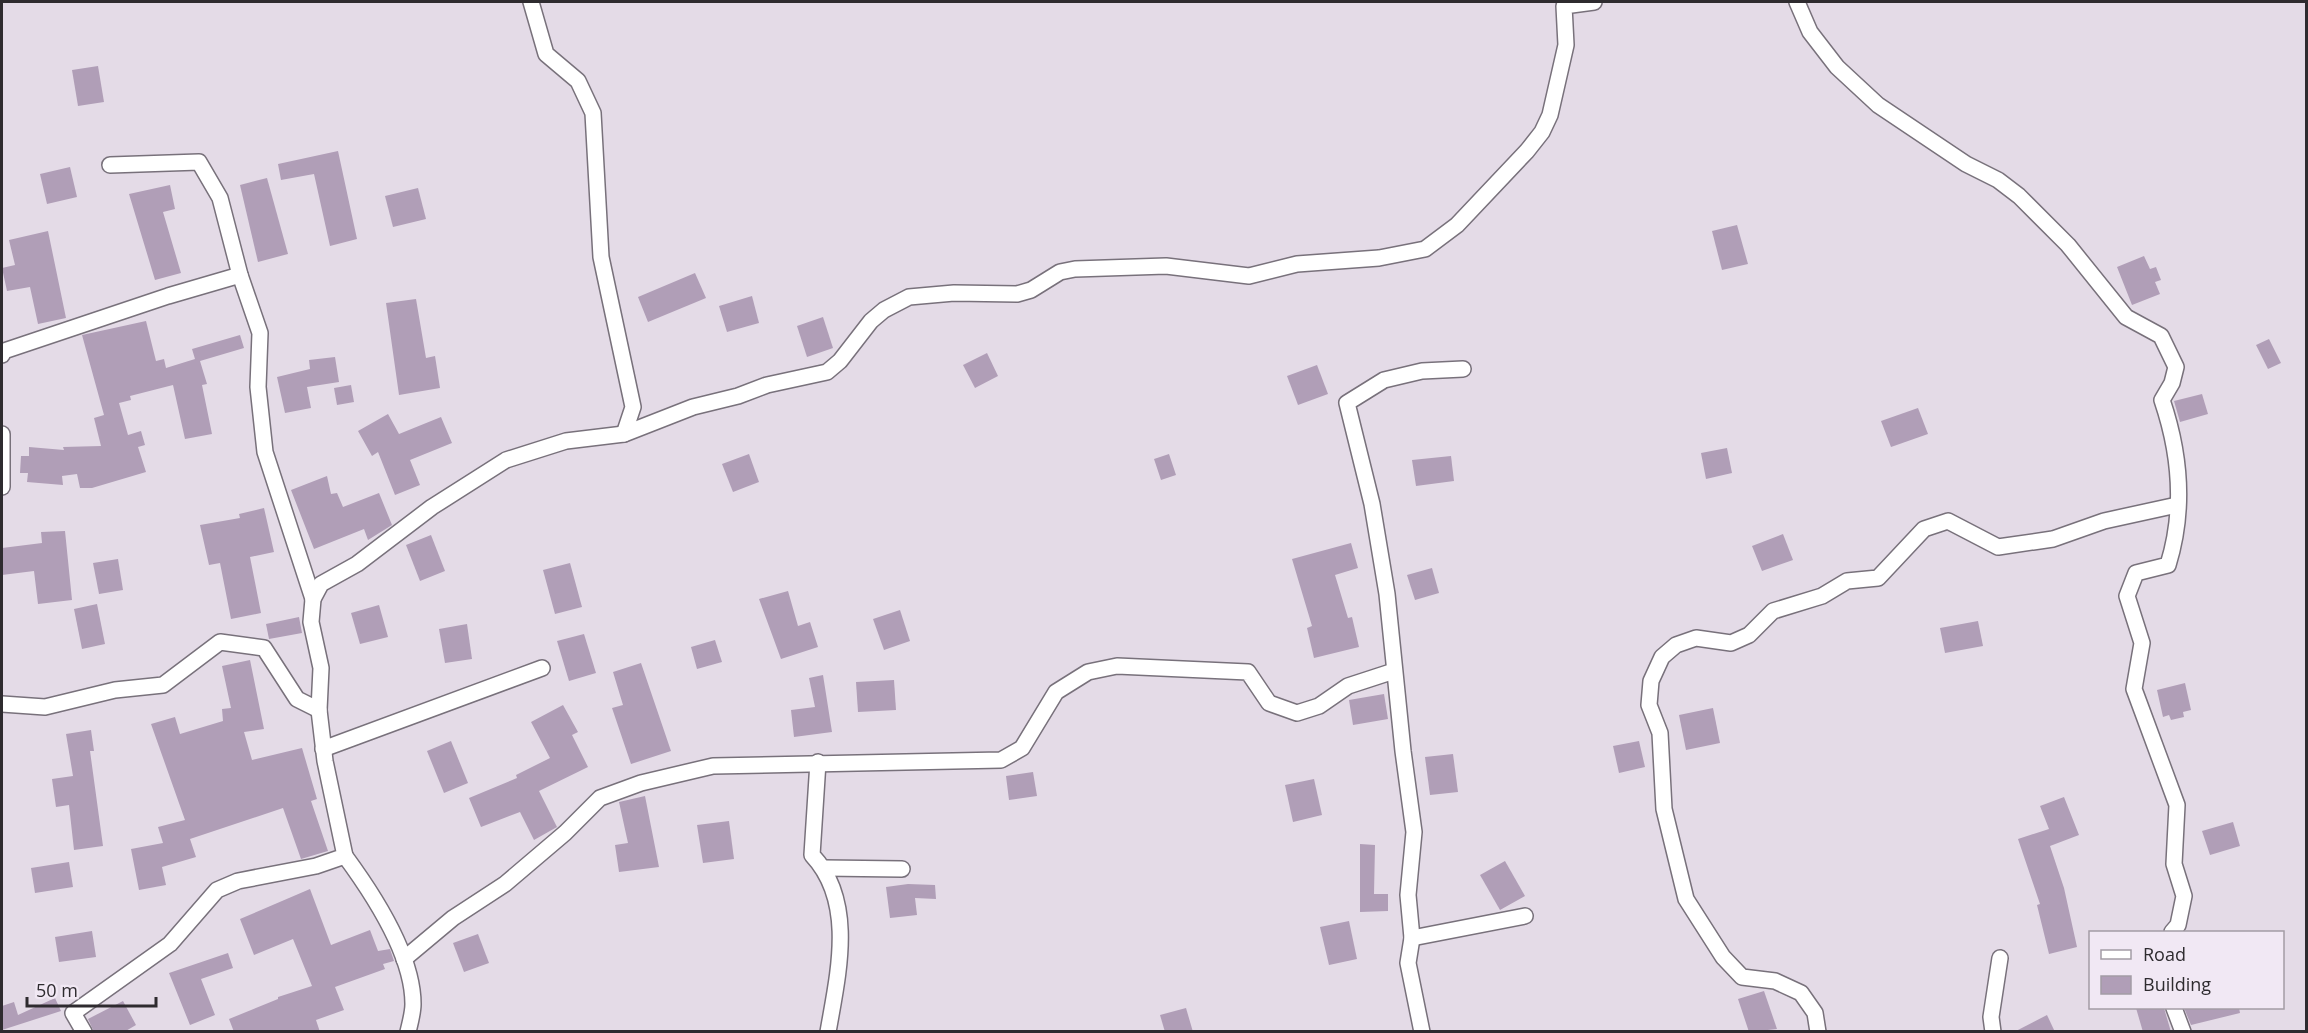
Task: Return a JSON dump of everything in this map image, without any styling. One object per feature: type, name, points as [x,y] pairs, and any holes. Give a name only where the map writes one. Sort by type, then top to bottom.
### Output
[{"type":"street","points":[[531,2],[546,54],[578,81],[593,113],[601,257],[633,407],[624,434]]},
{"type":"street","points":[[313,599],[321,584],[357,564],[432,507],[507,460],[566,441],[624,434],[693,407],[738,396],[767,385],[827,372],[840,361],[871,321],[884,310],[909,297],[954,293],[1017,294],[1031,290],[1060,272],[1075,269],[1166,266],[1248,276],[1297,264],[1378,258],[1425,249],[1457,225],[1542,132],[1550,115],[1566,45],[1564,6],[1594,2]]},
{"type":"street","points":[[1797,2],[1810,32],[1837,67],[1878,105],[1966,164],[1998,180],[2019,196],[2068,245],[2126,317],[2161,336],[2176,367],[2172,384],[2162,400],[2173,432],[2178,464],[2175,543],[2168,565],[2136,573],[2127,596],[2142,643],[2133,689],[2177,805],[2174,864],[2184,896],[2178,925],[2174,931]]},
{"type":"street","points":[[110,165],[199,162],[220,198],[240,275],[260,333],[258,387],[265,452],[313,599],[311,622],[321,668],[320,710],[323,749],[345,856],[375,897],[404,958],[413,1004],[408,1032]]},
{"type":"street","points":[[2,355],[4,351],[168,296],[240,275]]},
{"type":"street","points":[[1422,1032],[1408,963],[1412,938],[1408,895],[1414,832],[1387,594],[1372,504],[1347,403],[1384,380],[1422,371],[1463,369]]},
{"type":"street","points":[[2,434],[2,487]]},
{"type":"street","points":[[1818,1032],[1815,1013],[1801,993],[1775,981],[1742,977],[1723,957],[1686,899],[1664,809],[1660,733],[1649,705],[1651,681],[1662,657],[1676,645],[1696,638],[1731,643],[1749,635],[1773,611],[1822,596],[1847,581],[1878,578],[1924,529],[1948,521],[1998,546],[2053,538],[2104,521],[2177,505]]},
{"type":"street","points":[[2,704],[45,707],[115,690],[163,685],[220,642],[264,648],[297,699],[320,710]]},
{"type":"street","points":[[404,958],[453,918],[505,884],[566,833],[600,798],[641,783],[714,766],[818,762],[1001,760],[1022,748],[1056,692],[1088,672],[1117,666],[1248,672],[1269,703],[1297,713],[1319,706],[1348,686],[1394,671]]},
{"type":"street","points":[[323,749],[542,668]]},
{"type":"street","points":[[818,762],[812,855],[824,868],[833,887],[841,934],[828,1032]]},
{"type":"street","points":[[84,1032],[73,1012],[171,944],[217,890],[238,881],[316,866],[345,856]]},
{"type":"street","points":[[824,868],[902,869]]},
{"type":"street","points":[[1412,938],[1525,916]]},
{"type":"street","points":[[1993,1032],[1991,1017],[2000,958]]},
{"type":"street","points":[[2174,1009],[2183,1032]]},
{"type":"building","points":[[98,66],[104,102],[78,106],[72,70]]},
{"type":"building","points":[[338,151],[357,239],[330,246],[314,174],[281,180],[278,164]]},
{"type":"building","points":[[70,167],[77,197],[47,204],[40,174]]},
{"type":"building","points":[[267,178],[288,254],[258,262],[240,185]]},
{"type":"building","points":[[170,185],[175,209],[163,212],[181,273],[155,280],[129,194]]},
{"type":"building","points":[[418,188],[426,219],[393,227],[385,196]]},
{"type":"building","points":[[1737,225],[1748,264],[1722,270],[1712,231]]},
{"type":"building","points":[[48,231],[66,318],[38,324],[30,287],[7,291],[2,268],[15,265],[9,240]]},
{"type":"building","points":[[2144,256],[2150,269],[2156,267],[2161,280],[2155,282],[2160,294],[2132,305],[2117,267]]},
{"type":"building","points":[[695,273],[706,298],[648,322],[638,297]]},
{"type":"building","points":[[752,296],[759,323],[727,332],[719,306]]},
{"type":"building","points":[[416,299],[426,358],[435,356],[440,388],[399,395],[386,303]]},
{"type":"building","points":[[823,317],[833,348],[807,357],[797,326]]},
{"type":"building","points":[[146,321],[156,361],[164,359],[166,368],[195,359],[192,349],[240,335],[244,348],[200,361],[207,384],[202,385],[212,434],[185,439],[173,385],[130,396],[131,400],[119,403],[128,435],[141,431],[145,445],[138,447],[146,472],[92,488],[80,488],[77,474],[62,476],[63,485],[27,482],[28,473],[20,473],[21,456],[29,456],[29,447],[64,450],[63,447],[101,446],[94,418],[104,415],[82,335]]},
{"type":"building","points":[[2269,339],[2281,363],[2268,369],[2256,345]]},
{"type":"building","points":[[987,353],[998,376],[975,388],[963,365]]},
{"type":"building","points":[[335,357],[339,382],[307,387],[311,408],[285,413],[277,377],[310,369],[309,360]]},
{"type":"building","points":[[1317,365],[1328,394],[1298,405],[1287,376]]},
{"type":"building","points":[[351,385],[354,402],[337,405],[334,388]]},
{"type":"building","points":[[2202,394],[2208,414],[2180,422],[2174,401]]},
{"type":"building","points":[[1918,408],[1928,434],[1891,447],[1881,421]]},
{"type":"building","points":[[388,414],[399,434],[441,417],[452,443],[410,460],[420,485],[395,495],[378,452],[372,456],[358,431]]},
{"type":"building","points":[[1727,448],[1732,473],[1706,479],[1701,453]]},
{"type":"building","points":[[749,454],[759,482],[733,492],[722,464]]},
{"type":"building","points":[[1169,454],[1176,475],[1161,480],[1154,459]]},
{"type":"building","points":[[1451,456],[1454,481],[1416,486],[1412,460]]},
{"type":"building","points":[[327,476],[331,494],[337,493],[343,507],[379,493],[392,525],[368,540],[364,529],[314,549],[291,490]]},
{"type":"building","points":[[264,508],[274,552],[250,557],[261,613],[231,619],[220,563],[209,565],[200,525],[240,518],[239,514]]},
{"type":"building","points":[[65,531],[72,600],[38,604],[34,571],[2,575],[2,548],[42,543],[41,532]]},
{"type":"building","points":[[1783,534],[1793,560],[1762,571],[1752,546]]},
{"type":"building","points":[[431,535],[445,571],[420,581],[406,545]]},
{"type":"building","points":[[1351,543],[1358,568],[1335,575],[1348,618],[1352,617],[1359,647],[1314,658],[1307,628],[1312,626],[1292,559]]},
{"type":"building","points":[[118,559],[123,590],[99,594],[93,563]]},
{"type":"building","points":[[570,563],[582,607],[555,614],[543,570]]},
{"type":"building","points":[[1432,568],[1439,593],[1415,600],[1407,575]]},
{"type":"building","points":[[788,591],[798,626],[810,622],[818,647],[781,659],[759,599]]},
{"type":"building","points":[[97,604],[105,644],[82,649],[74,609]]},
{"type":"building","points":[[379,605],[388,637],[360,644],[351,613]]},
{"type":"building","points":[[900,610],[910,641],[884,650],[873,619]]},
{"type":"building","points":[[299,617],[302,633],[269,639],[266,624]]},
{"type":"building","points":[[1978,621],[1983,646],[1945,653],[1940,628]]},
{"type":"building","points":[[467,624],[472,659],[445,663],[439,629]]},
{"type":"building","points":[[584,634],[596,673],[569,681],[557,641]]},
{"type":"building","points":[[715,640],[722,662],[697,669],[691,647]]},
{"type":"building","points":[[250,660],[264,729],[244,732],[252,760],[302,748],[317,799],[311,801],[328,851],[301,859],[283,808],[190,839],[196,857],[162,867],[166,885],[139,890],[131,849],[163,843],[158,827],[185,820],[151,724],[175,717],[180,734],[223,721],[222,709],[231,708],[222,666]]},
{"type":"building","points":[[641,663],[671,751],[631,764],[612,708],[623,705],[613,672]]},
{"type":"building","points":[[823,675],[832,732],[794,737],[791,710],[815,707],[809,678]]},
{"type":"building","points":[[894,680],[896,710],[858,712],[856,682]]},
{"type":"building","points":[[2185,683],[2191,710],[2183,712],[2184,717],[2171,720],[2169,715],[2163,717],[2157,690]]},
{"type":"building","points":[[1384,694],[1388,719],[1353,725],[1349,700]]},
{"type":"building","points":[[563,705],[578,732],[572,735],[588,767],[539,791],[557,827],[534,840],[520,812],[481,827],[469,798],[517,778],[516,775],[550,758],[531,722]]},
{"type":"building","points":[[1713,708],[1720,743],[1686,750],[1679,715]]},
{"type":"building","points":[[91,730],[94,751],[90,751],[103,846],[74,850],[69,805],[56,807],[52,779],[73,776],[66,734]]},
{"type":"building","points":[[451,741],[468,783],[444,793],[427,751]]},
{"type":"building","points":[[1639,741],[1645,767],[1619,773],[1613,746]]},
{"type":"building","points":[[1453,754],[1458,792],[1430,795],[1425,757]]},
{"type":"building","points":[[1033,772],[1037,796],[1009,800],[1006,776]]},
{"type":"building","points":[[1314,779],[1322,815],[1293,822],[1285,785]]},
{"type":"building","points":[[645,796],[659,867],[619,872],[615,845],[628,843],[619,802]]},
{"type":"building","points":[[2064,797],[2079,835],[2050,846],[2064,888],[2077,947],[2049,954],[2037,905],[2040,904],[2018,839],[2049,829],[2040,806]]},
{"type":"building","points":[[729,821],[734,859],[703,863],[697,825]]},
{"type":"building","points":[[2233,822],[2240,846],[2210,855],[2202,831]]},
{"type":"building","points":[[1360,844],[1375,845],[1374,894],[1388,894],[1388,911],[1360,912]]},
{"type":"building","points":[[1505,861],[1525,896],[1500,910],[1480,875]]},
{"type":"building","points":[[69,862],[73,887],[35,893],[31,868]]},
{"type":"building","points":[[908,884],[935,885],[936,899],[915,898],[917,915],[890,918],[886,887]]},
{"type":"building","points":[[310,889],[331,945],[370,930],[378,951],[390,949],[394,961],[383,964],[385,969],[335,987],[344,1010],[316,1020],[320,1032],[234,1032],[229,1019],[278,999],[278,997],[312,986],[293,939],[254,955],[240,919]]},
{"type":"building","points":[[1349,921],[1357,959],[1329,965],[1320,927]]},
{"type":"building","points":[[92,931],[96,957],[59,962],[55,937]]},
{"type":"building","points":[[478,934],[489,963],[464,972],[453,943]]},
{"type":"building","points":[[228,953],[233,968],[201,979],[215,1015],[190,1025],[169,973]]},
{"type":"building","points":[[1764,991],[1777,1029],[1749,1032],[1738,999]]},
{"type":"building","points":[[55,998],[61,1011],[2,1030],[2,1006],[14,1002],[18,1015]]},
{"type":"building","points":[[123,1001],[136,1025],[124,1032],[94,1032],[88,1019]]},
{"type":"building","points":[[1186,1008],[1193,1032],[1165,1032],[1160,1015]]},
{"type":"building","points":[[2136,1009],[2164,1009],[2171,1032],[2143,1032]]},
{"type":"building","points":[[2184,1009],[2239,1009],[2240,1013],[2191,1025]]},
{"type":"building","points":[[2047,1015],[2055,1032],[2014,1032]]}]
